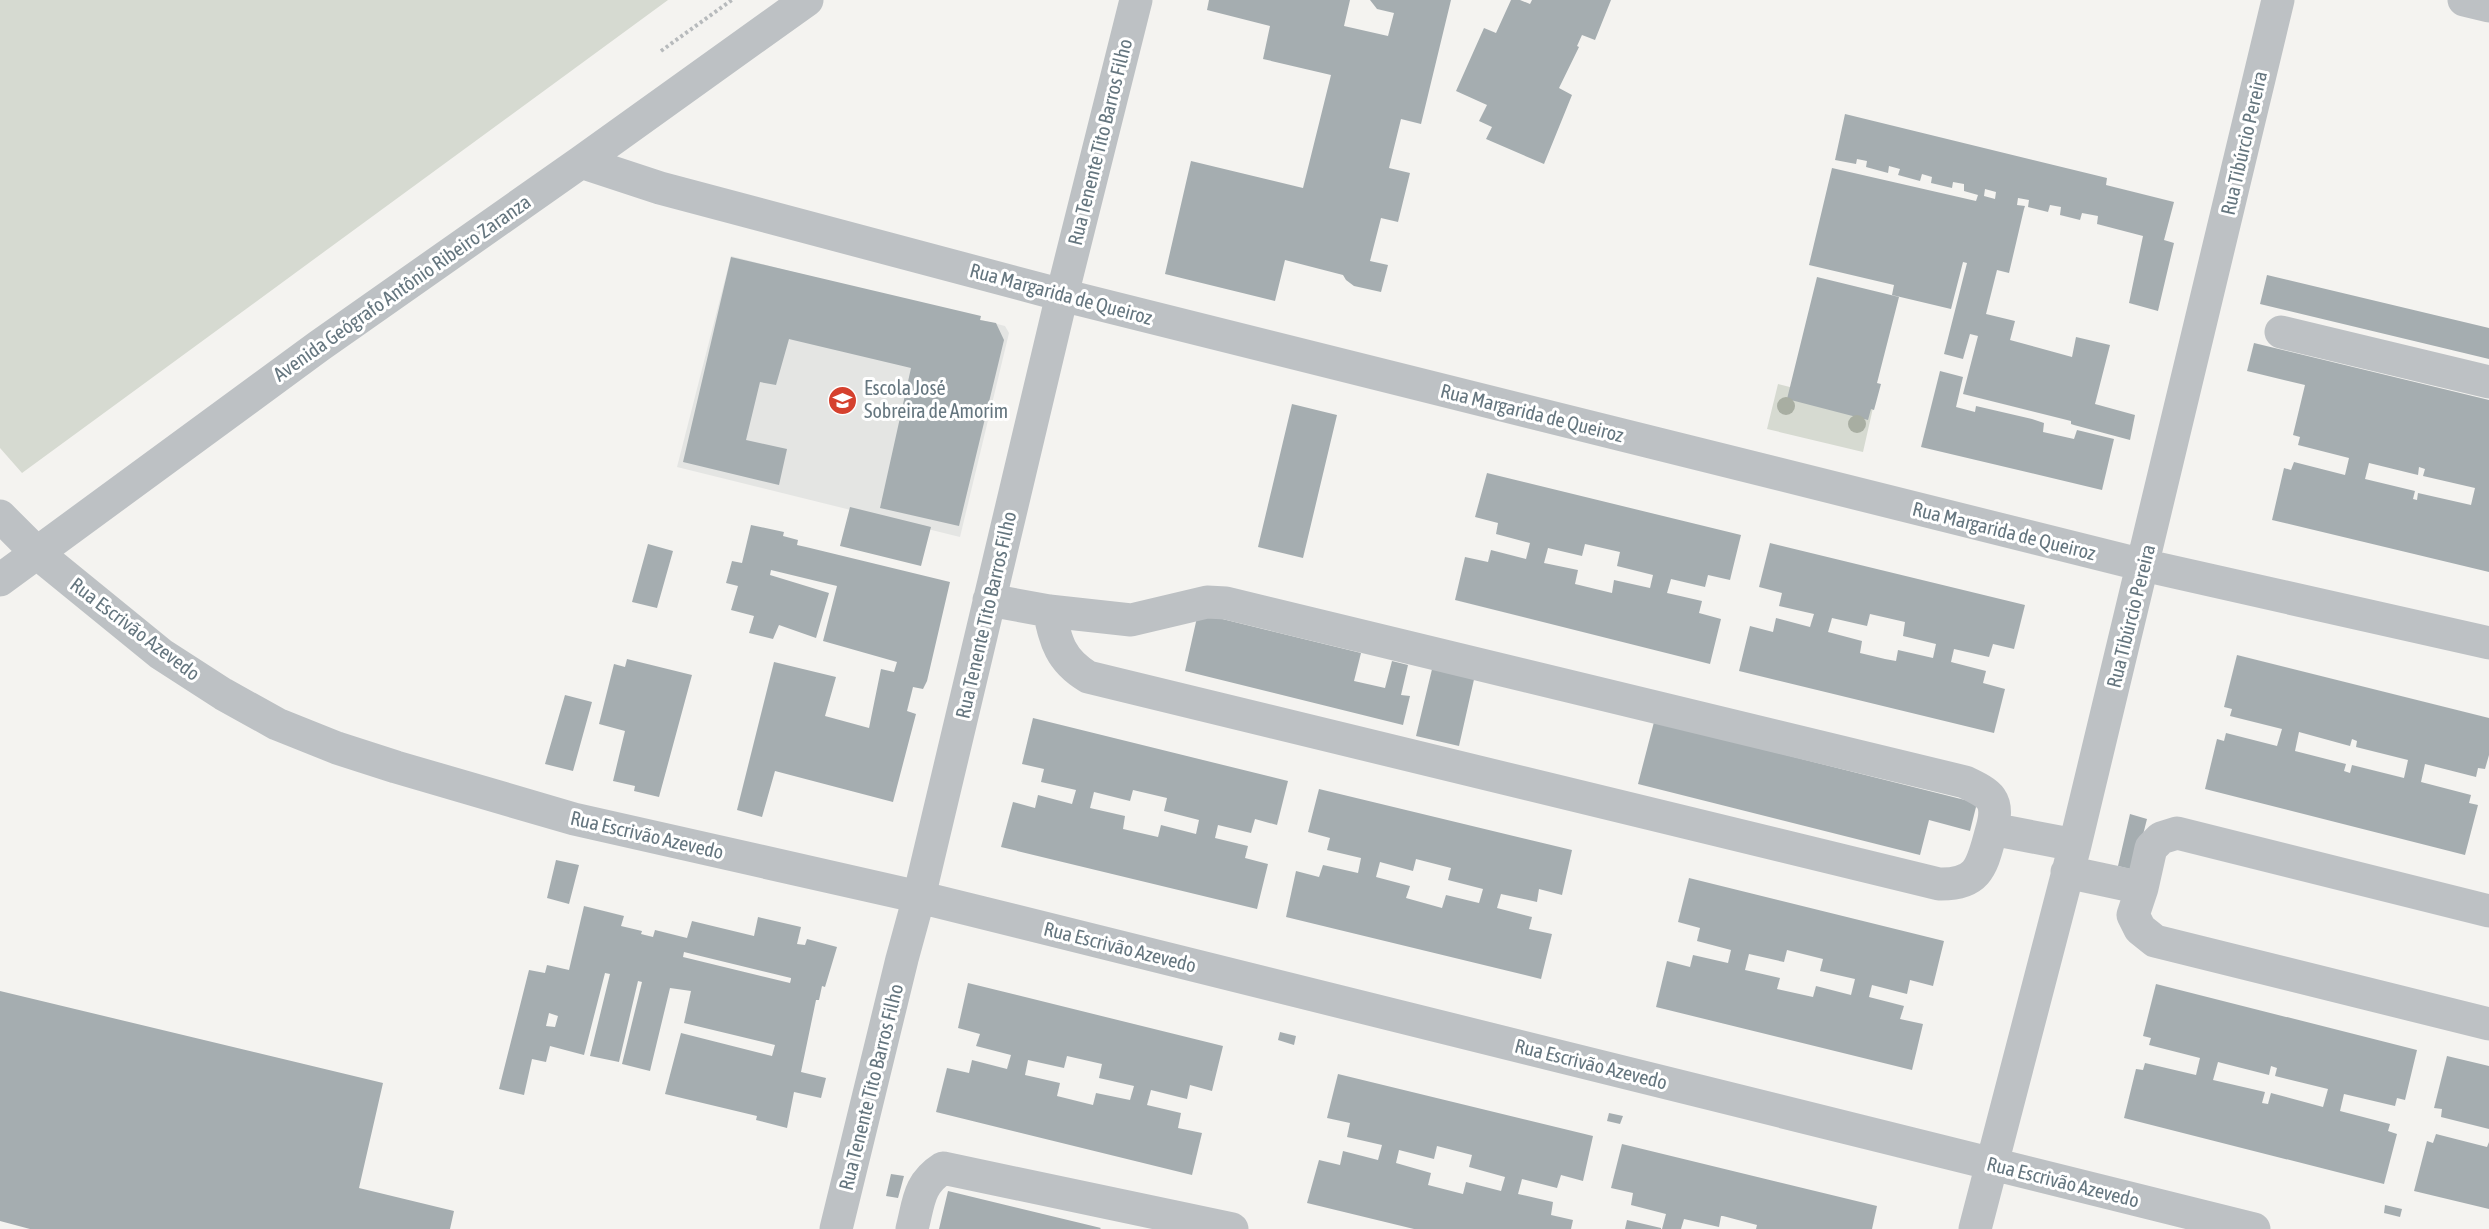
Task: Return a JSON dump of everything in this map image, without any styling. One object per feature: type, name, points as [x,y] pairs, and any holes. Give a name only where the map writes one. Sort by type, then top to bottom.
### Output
[{"type":"street","name":"Avenida Geógrafo Antônio Ribeiro Zaranza","points":[[0,580],[319,345],[581,162],[807,0]]},
{"type":"street","name":"Rua Tenente Tito Barros Filho","points":[[836,1229],[899,970],[920,897],[1062,296],[1136,0]]},
{"type":"street","name":"Rua Tibúrcio Pereira","points":[[1975,1229],[1990,1164],[2071,859],[2278,0]]},
{"type":"street","points":[[2464,0],[2489,6]]},
{"type":"street","name":"Rua Margarida de Queiroz","points":[[581,162],[660,188],[1062,296],[2143,565],[2489,643]]},
{"type":"street","points":[[2281,332],[2489,382]]},
{"type":"street","name":"Rua Escrivão Azevedo","points":[[0,516],[37,553],[160,654],[223,694],[278,724],[337,747],[574,819],[920,897],[2254,1229]]},
{"type":"street","points":[[989,600],[1049,611],[1131,620],[1206,602],[1226,603],[1965,782],[1984,792],[1994,803],[1997,812],[1982,865],[1976,873],[1966,882],[1954,885],[1939,884],[1088,677],[1072,668],[1063,654],[1054,633],[1049,611]]},
{"type":"street","points":[[1992,829],[2142,888]]},
{"type":"street","points":[[2489,911],[2177,833],[2161,838],[2151,848],[2133,915],[2140,929],[2155,941],[2489,1024]]},
{"type":"street","points":[[912,1229],[922,1189],[930,1177],[943,1168],[1232,1229]]},
{"type":"shaded area","points":[[0,0],[668,0],[22,473],[0,448]]},
{"type":"shaded area","name":"Escola José Sobreira de Amorim","points":[[731,256],[1005,326],[1009,333],[960,537],[677,467]]},
{"type":"shaded area","points":[[1778,384],[1873,408],[1863,452],[1767,429]]},
{"type":"building","points":[[1209,0],[1350,0],[1344,26],[1388,36],[1394,13],[1377,9],[1370,0],[1451,0],[1421,124],[1401,119],[1389,168],[1410,173],[1398,222],[1381,218],[1370,261],[1388,265],[1381,292],[1354,286],[1343,275],[1285,260],[1275,301],[1165,274],[1191,161],[1303,188],[1331,75],[1263,59],[1270,26],[1207,10]]},
{"type":"building","points":[[1511,0],[1520,0],[1530,4],[1532,0],[1611,0],[1595,40],[1582,35],[1577,46],[1579,47],[1559,88],[1572,95],[1544,164],[1486,139],[1492,127],[1479,121],[1487,105],[1456,91],[1484,28],[1496,33]]},
{"type":"building","points":[[1845,114],[2107,178],[2106,185],[2174,202],[2164,240],[2174,243],[2158,311],[2129,303],[2143,236],[2097,224],[2098,216],[2082,213],[2080,220],[2060,215],[2061,207],[2050,205],[2048,212],[2028,207],[2029,200],[2018,198],[2017,205],[2025,206],[2009,273],[1997,270],[1986,314],[2015,321],[2010,340],[2072,357],[2076,337],[2110,345],[2095,404],[2135,415],[2130,440],[2074,425],[2071,421],[1963,394],[1978,336],[1970,334],[1963,359],[1944,354],[1967,263],[1963,262],[1951,309],[1892,295],[1894,285],[1809,265],[1832,168],[1976,201],[1978,195],[1964,191],[1964,184],[1953,182],[1952,188],[1931,183],[1932,177],[1922,174],[1920,181],[1898,175],[1900,169],[1889,166],[1888,173],[1866,167],[1867,161],[1857,159],[1856,164],[1835,160]],"holes":[[[1985,189],[1996,192],[1995,199],[1984,196]]]},
{"type":"building","name":"Escola José Sobreira de Amorim","points":[[731,257],[981,316],[980,320],[996,323],[1004,340],[959,526],[880,508],[911,368],[789,339],[776,385],[760,382],[746,440],[787,449],[779,485],[683,462]]},
{"type":"building","points":[[2267,275],[2489,328],[2489,359],[2260,304]]},
{"type":"building","points":[[1817,277],[1899,297],[1877,383],[1881,384],[1874,410],[1871,409],[1868,420],[1787,399]]},
{"type":"building","points":[[2254,343],[2489,400],[2489,572],[2272,520],[2284,468],[2291,470],[2294,462],[2345,475],[2349,458],[2298,445],[2300,437],[2293,435],[2305,385],[2247,371]],"holes":[[[2369,463],[2418,475],[2419,467],[2425,469],[2423,476],[2475,488],[2471,505],[2418,493],[2417,500],[2413,499],[2415,491],[2365,479]]]},
{"type":"building","points":[[1940,371],[1963,377],[1956,407],[1975,412],[1976,406],[2032,419],[2044,423],[2043,432],[2074,439],[2077,430],[2114,439],[2102,490],[1921,447]]},
{"type":"building","points":[[1292,404],[1337,415],[1303,558],[1258,547]]},
{"type":"building","points":[[1487,473],[1741,535],[1730,580],[1708,575],[1705,587],[1671,579],[1667,593],[1702,601],[1699,613],[1721,619],[1710,664],[1455,600],[1465,557],[1488,562],[1491,550],[1526,559],[1530,543],[1496,534],[1498,523],[1475,517]],"holes":[[[1585,544],[1620,552],[1617,566],[1653,575],[1650,588],[1614,580],[1612,593],[1575,584],[1578,570],[1544,563],[1548,548],[1582,556]]]},
{"type":"building","points":[[850,507],[931,527],[921,566],[840,546]]},
{"type":"building","points":[[751,525],[784,532],[783,536],[798,540],[797,545],[950,582],[927,681],[923,689],[913,687],[907,711],[916,714],[893,802],[775,771],[762,817],[737,810],[774,662],[836,677],[825,716],[869,728],[881,669],[894,672],[897,662],[823,641],[837,586],[771,570],[770,575],[829,593],[816,638],[779,625],[773,639],[749,633],[754,616],[731,610],[738,586],[726,583],[732,561],[742,563]]},
{"type":"building","points":[[1770,543],[2025,605],[2014,649],[1993,644],[1989,657],[1954,649],[1951,662],[1986,671],[1983,683],[2005,689],[1994,733],[1739,671],[1750,626],[1773,632],[1776,618],[1810,627],[1814,614],[1779,606],[1782,593],[1759,587]],"holes":[[[1870,614],[1905,622],[1903,636],[1936,644],[1933,658],[1898,650],[1896,661],[1860,653],[1862,641],[1828,632],[1832,618],[1867,626]]]},
{"type":"building","points":[[648,544],[673,551],[657,608],[632,602]]},
{"type":"building","points":[[1198,613],[1361,653],[1354,681],[1385,688],[1392,661],[1408,665],[1401,695],[1410,696],[1403,725],[1185,671]]},
{"type":"building","points":[[2237,655],[2489,718],[2489,755],[2485,769],[2478,768],[2476,777],[2425,764],[2421,782],[2471,795],[2469,803],[2478,805],[2465,855],[2205,789],[2217,739],[2224,741],[2226,733],[2277,746],[2282,729],[2230,716],[2232,709],[2224,707]],"holes":[[[2299,732],[2350,746],[2352,739],[2357,741],[2356,747],[2408,760],[2404,778],[2352,765],[2350,773],[2344,771],[2346,764],[2295,751]]]},
{"type":"building","points":[[627,659],[692,675],[659,797],[634,791],[635,786],[613,781],[625,731],[599,724],[614,664],[625,667]]},
{"type":"building","points":[[1433,665],[1475,675],[1459,746],[1416,736]]},
{"type":"building","points":[[565,695],[592,702],[573,771],[545,764]]},
{"type":"building","points":[[1033,718],[1288,781],[1277,825],[1255,819],[1251,833],[1218,825],[1215,838],[1248,846],[1245,858],[1268,864],[1257,909],[1001,847],[1013,802],[1035,808],[1038,795],[1072,804],[1076,790],[1041,782],[1044,769],[1022,764]],"holes":[[[1133,790],[1167,798],[1164,811],[1199,820],[1196,834],[1161,825],[1158,837],[1123,829],[1125,816],[1090,808],[1094,792],[1130,801]]]},
{"type":"building","points":[[1654,722],[1977,803],[1970,831],[1929,820],[1920,855],[1638,784]]},
{"type":"building","points":[[1319,789],[1572,850],[1562,895],[1539,889],[1537,902],[1501,894],[1497,908],[1532,917],[1529,929],[1552,934],[1541,979],[1286,917],[1296,871],[1319,877],[1323,865],[1358,873],[1361,858],[1327,850],[1330,838],[1308,832]],"holes":[[[1416,859],[1451,868],[1448,880],[1483,889],[1479,903],[1446,895],[1442,908],[1406,898],[1410,886],[1376,877],[1380,862],[1413,871]]]},
{"type":"building","points":[[2130,814],[2147,819],[2134,870],[2118,866]]},
{"type":"building","points":[[556,860],[579,865],[569,904],[547,898]]},
{"type":"building","points":[[1689,878],[1944,941],[1933,986],[1910,980],[1907,994],[1872,985],[1869,997],[1904,1006],[1900,1019],[1923,1024],[1912,1070],[1656,1007],[1667,961],[1690,967],[1693,955],[1728,963],[1731,950],[1697,941],[1700,928],[1678,922]],"holes":[[[1787,950],[1823,959],[1820,971],[1855,979],[1851,995],[1816,986],[1813,997],[1777,989],[1780,978],[1745,970],[1749,954],[1784,962]]]},
{"type":"building","points":[[584,906],[624,916],[621,926],[642,931],[641,934],[653,937],[655,930],[687,938],[692,921],[754,936],[758,917],[801,927],[797,944],[805,945],[807,939],[837,947],[825,987],[822,986],[819,1000],[816,1000],[801,1072],[826,1078],[821,1098],[794,1092],[787,1128],[756,1120],[757,1116],[665,1094],[681,1033],[772,1056],[775,1045],[684,1023],[691,991],[670,988],[650,1071],[622,1064],[642,982],[638,981],[619,1062],[590,1056],[610,974],[605,973],[584,1055],[550,1046],[546,1062],[532,1059],[524,1095],[499,1089],[529,970],[545,973],[547,965],[569,970]],"holes":[[[684,952],[791,978],[790,983],[683,957]],[[549,1013],[558,1016],[555,1027],[546,1026]]]},
{"type":"building","points":[[968,983],[1223,1046],[1212,1091],[1190,1085],[1187,1099],[1151,1090],[1147,1105],[1181,1113],[1178,1128],[1202,1133],[1192,1175],[936,1112],[947,1068],[969,1073],[972,1060],[1007,1069],[1011,1055],[976,1046],[980,1034],[958,1028]],"holes":[[[1067,1056],[1102,1064],[1099,1078],[1134,1086],[1130,1100],[1096,1093],[1093,1105],[1057,1096],[1060,1083],[1025,1075],[1028,1060],[1064,1068]]]},
{"type":"building","points":[[2156,984],[2417,1050],[2405,1100],[2397,1098],[2395,1106],[2344,1094],[2340,1111],[2390,1124],[2388,1131],[2397,1134],[2384,1184],[2124,1118],[2136,1069],[2143,1070],[2145,1063],[2196,1075],[2200,1058],[2149,1045],[2151,1038],[2143,1036]],"holes":[[[2218,1062],[2269,1075],[2271,1066],[2277,1068],[2275,1076],[2328,1089],[2323,1107],[2271,1093],[2268,1104],[2262,1103],[2265,1092],[2213,1080]]]},
{"type":"building","points":[[0,991],[383,1083],[359,1188],[454,1211],[450,1229],[30,1229],[0,1221]]},
{"type":"building","points":[[1280,1032],[1296,1036],[1294,1045],[1278,1040]]},
{"type":"building","points":[[2447,1056],[2489,1066],[2489,1129],[2441,1117],[2442,1109],[2434,1108]]},
{"type":"building","points":[[1338,1074],[1593,1136],[1583,1181],[1561,1175],[1557,1188],[1522,1179],[1518,1194],[1553,1202],[1551,1215],[1573,1220],[1571,1229],[1414,1229],[1307,1203],[1319,1160],[1340,1165],[1343,1151],[1378,1160],[1382,1145],[1347,1137],[1350,1123],[1327,1118]],"holes":[[[1437,1146],[1472,1155],[1469,1167],[1505,1177],[1501,1191],[1466,1182],[1463,1194],[1428,1185],[1431,1173],[1396,1163],[1399,1150],[1434,1159]]]},
{"type":"building","points":[[1609,1113],[1623,1116],[1620,1124],[1607,1121]]},
{"type":"building","points":[[2436,1134],[2487,1147],[2489,1142],[2489,1209],[2414,1191],[2427,1141],[2433,1143]]},
{"type":"building","points":[[1622,1144],[1877,1206],[1872,1229],[1756,1229],[1757,1225],[1721,1216],[1719,1227],[1684,1219],[1681,1229],[1662,1229],[1666,1214],[1631,1205],[1633,1193],[1611,1188]]},
{"type":"building","points":[[891,1174],[904,1176],[898,1198],[886,1196]]},
{"type":"building","points":[[948,1191],[1101,1228],[939,1229]]},
{"type":"building","points":[[2385,1205],[2402,1209],[2400,1217],[2384,1213]]},
{"type":"building","points":[[1627,1220],[1661,1228],[1661,1229],[1625,1229]]},
{"type":"place","name":"Escola José Sobreira de Amorim","points":[[843,400]]}]
